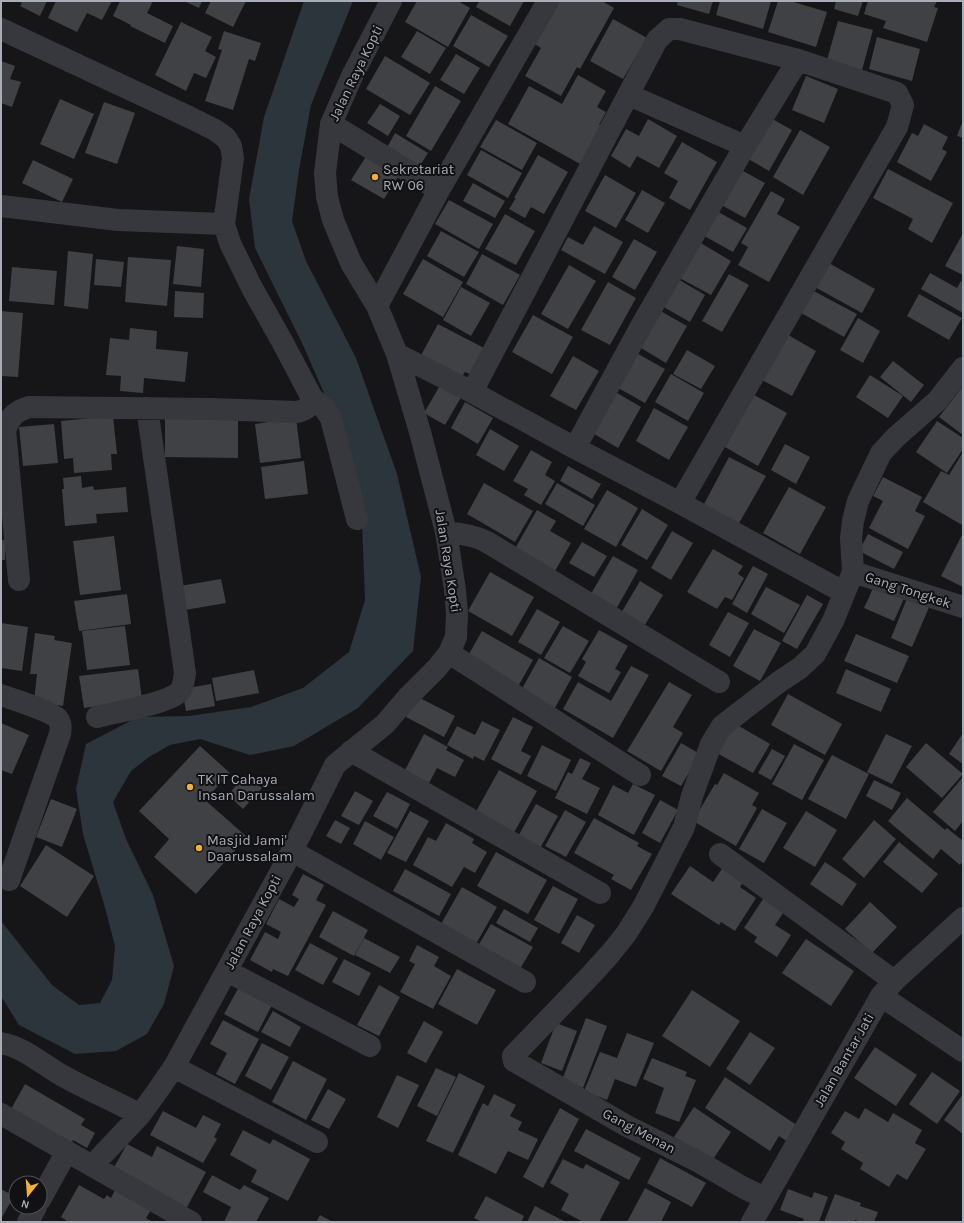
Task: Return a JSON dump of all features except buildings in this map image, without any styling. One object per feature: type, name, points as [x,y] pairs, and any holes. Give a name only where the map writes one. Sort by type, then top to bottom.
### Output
[{"type":"street","name":"Jalan Raya Kopti","points":[[92,1166],[140,1115],[174,1067],[292,851],[335,765],[385,724],[437,668],[449,653],[456,637],[458,614],[446,532],[420,432],[397,354],[376,306],[351,263],[333,220],[327,197],[325,173],[331,124],[353,74],[391,1]]},
{"type":"street","points":[[376,306],[439,190],[548,1]]},
{"type":"street","points":[[1,29],[189,117],[215,130],[226,138],[231,146],[233,158],[224,224],[230,243],[249,282],[312,398],[324,408],[331,418],[357,519]]},
{"type":"street","points":[[472,392],[657,40],[668,29],[680,29],[798,60],[897,93],[903,105],[898,127],[680,503]]},
{"type":"street","points":[[575,448],[640,328],[745,146],[798,60]]},
{"type":"street","points":[[629,95],[745,146]]},
{"type":"street","points":[[331,124],[439,190]]},
{"type":"street","points":[[1,206],[118,220],[224,224]]},
{"type":"street","points":[[397,354],[472,392],[834,587]]},
{"type":"street","points":[[853,572],[851,538],[853,521],[858,501],[881,453],[896,437],[937,401],[963,368]]},
{"type":"street","points":[[19,580],[5,430],[10,418],[18,411],[29,407],[147,408],[297,412],[306,410],[310,405],[312,398]]},
{"type":"street","points":[[97,717],[166,700],[178,693],[185,674],[147,408]]},
{"type":"street","points":[[446,532],[472,536],[487,542],[719,682]]},
{"type":"street","name":"Gang Tongkek","points":[[853,572],[963,607]]},
{"type":"street","name":"Gang Menan","points":[[765,1198],[744,1188],[699,1162],[627,1126],[514,1061],[513,1056],[610,954],[626,934],[643,907],[684,827],[692,796],[711,744],[722,726],[779,682],[800,668],[815,654],[833,621],[853,572]]},
{"type":"street","points":[[449,653],[640,775]]},
{"type":"street","points":[[1,695],[54,715],[60,723],[61,729],[9,880]]},
{"type":"street","points":[[351,751],[600,893]]},
{"type":"street","points":[[292,851],[525,982]]},
{"type":"street","points":[[720,854],[888,988],[963,1051]]},
{"type":"street","name":"Jalan Bantar Jati","points":[[752,1222],[888,988],[963,918]]},
{"type":"street","points":[[227,971],[370,1046]]},
{"type":"street","points":[[1,1043],[26,1053],[62,1076],[140,1115]]},
{"type":"street","points":[[174,1067],[317,1142]]},
{"type":"street","points":[[1,1114],[191,1222]]},
{"type":"street","points":[[48,1185],[67,1151]]},
{"type":"shaded area","points":[[304,1],[353,1],[311,105],[299,170],[292,221],[306,261],[356,358],[397,474],[421,577],[413,651],[358,708],[294,746],[250,755],[200,739],[170,745],[149,757],[131,771],[113,802],[126,839],[153,895],[174,966],[164,1004],[147,1034],[116,1051],[75,1054],[19,1025],[1,996],[1,921],[52,985],[79,1005],[100,1003],[112,980],[115,946],[83,834],[76,789],[86,744],[138,717],[189,716],[251,707],[303,688],[349,652],[365,600],[362,522],[339,427],[302,343],[255,248],[249,199],[264,117]]},
{"type":"place","name":"Sekretariat RW 06","points":[[375,177]]},
{"type":"place","name":"TK IT Cahaya Insan Darussalam","points":[[190,787]]},
{"type":"place","name":"Masjid Jami' Daarussalam","points":[[199,848]]}]
